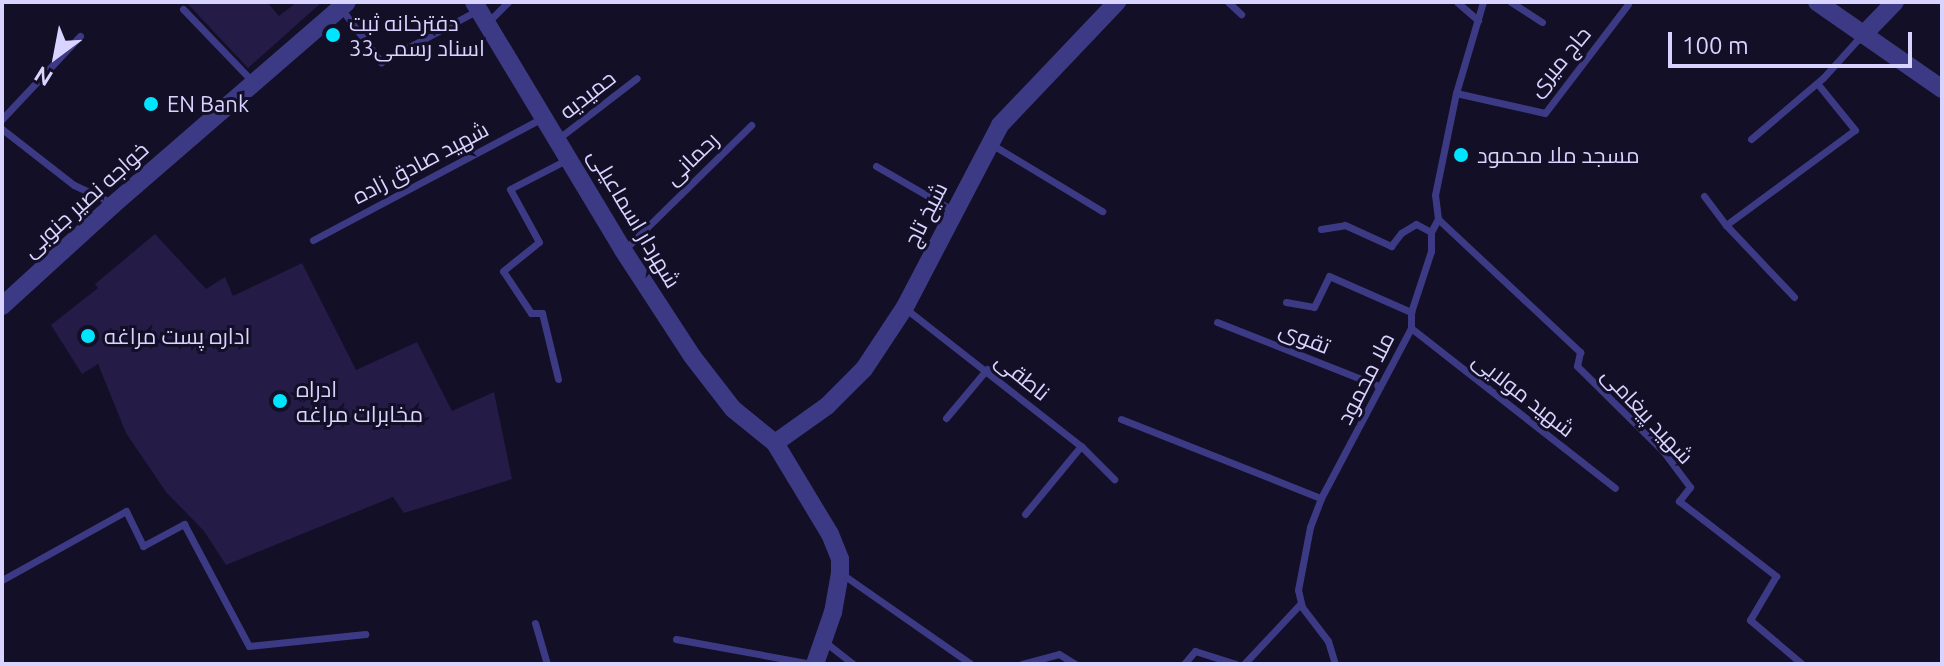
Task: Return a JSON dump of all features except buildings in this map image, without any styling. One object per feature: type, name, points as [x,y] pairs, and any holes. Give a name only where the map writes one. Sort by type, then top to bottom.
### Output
[{"type":"street","name":"شیخ تاج","points":[[775,443],[827,406],[864,369],[905,307],[1000,125],[1117,2]]},
{"type":"street","points":[[1817,2],[1942,89]]},
{"type":"street","points":[[1863,35],[1895,2]]},
{"type":"street","name":"خواجه نصیر جنوبی","points":[[2,306],[114,204],[344,5]]},
{"type":"street","name":"شهردار اسماعیلی","points":[[479,12],[559,138],[623,250],[692,356],[733,409],[775,443],[830,534],[840,559],[840,573]]},
{"type":"street","points":[[815,664],[833,612],[840,573]]},
{"type":"lane","points":[[344,5],[381,62],[479,12],[508,2]]},
{"type":"lane","points":[[1228,2],[1241,14]]},
{"type":"lane","points":[[1457,2],[1478,20]]},
{"type":"lane","name":"ملا محمود","points":[[1301,603],[1298,590],[1310,527],[1321,498],[1411,328],[1411,312],[1431,251],[1431,232],[1438,219],[1435,195],[1456,93],[1483,2]]},
{"type":"lane","points":[[1511,2],[1542,22]]},
{"type":"lane","name":"حاج میری","points":[[1456,93],[1545,113],[1628,4]]},
{"type":"lane","points":[[183,9],[253,82]]},
{"type":"lane","points":[[1751,139],[1817,83],[1863,35]]},
{"type":"lane","points":[[2,119],[80,36]]},
{"type":"lane","name":"حمیدیه","points":[[559,138],[637,78]]},
{"type":"lane","points":[[1726,225],[1855,130],[1817,83]]},
{"type":"lane","name":"شهید صادق زاده","points":[[313,240],[544,116]]},
{"type":"lane","name":"رحمانی","points":[[623,250],[751,125]]},
{"type":"lane","points":[[2,129],[74,185],[114,204]]},
{"type":"lane","points":[[989,143],[1102,211]]},
{"type":"lane","points":[[558,379],[542,313],[531,313],[503,271],[539,242],[510,189],[570,158]]},
{"type":"lane","points":[[876,166],[954,211]]},
{"type":"lane","points":[[1704,196],[1726,225],[1794,297]]},
{"type":"lane","name":"شهید پیغامی","points":[[1438,219],[1580,352],[1577,366],[1663,451],[1690,487],[1679,501],[1776,576],[1750,620],[1802,664]]},
{"type":"lane","points":[[1321,229],[1345,225],[1391,246],[1401,233],[1416,224],[1431,232]]},
{"type":"lane","points":[[1286,302],[1314,307],[1329,276],[1411,312]]},
{"type":"lane","name":"ناطقی","points":[[905,307],[1081,446],[1114,479]]},
{"type":"lane","name":"تقوی","points":[[1217,322],[1379,386]]},
{"type":"lane","name":"شهید مولایی","points":[[1411,328],[1615,488]]},
{"type":"lane","points":[[946,418],[987,369]]},
{"type":"lane","points":[[1121,419],[1321,498]]},
{"type":"lane","points":[[1025,514],[1081,446]]},
{"type":"lane","points":[[2,580],[126,511],[143,546],[184,524],[249,646],[365,634]]},
{"type":"lane","points":[[840,573],[971,664]]},
{"type":"lane","points":[[1244,664],[1301,603],[1328,641],[1335,664]]},
{"type":"lane","points":[[535,623],[547,664]]},
{"type":"lane","points":[[676,639],[815,664]]},
{"type":"lane","points":[[823,641],[853,664]]},
{"type":"lane","points":[[1184,664],[1195,651],[1236,664]]},
{"type":"lane","points":[[1022,664],[1059,654],[1075,664]]},
{"type":"place","name":"دفترخانه ثبت اسناد رسمی33","points":[[333,35]]},
{"type":"place","name":"EN Bank","points":[[151,104]]},
{"type":"place","name":"مسجد ملا محمود","points":[[1461,155]]},
{"type":"place","name":"اداره پست مراغه","points":[[88,336]]},
{"type":"place","name":"ادراه مخابرات مراغه","points":[[280,401]]}]
